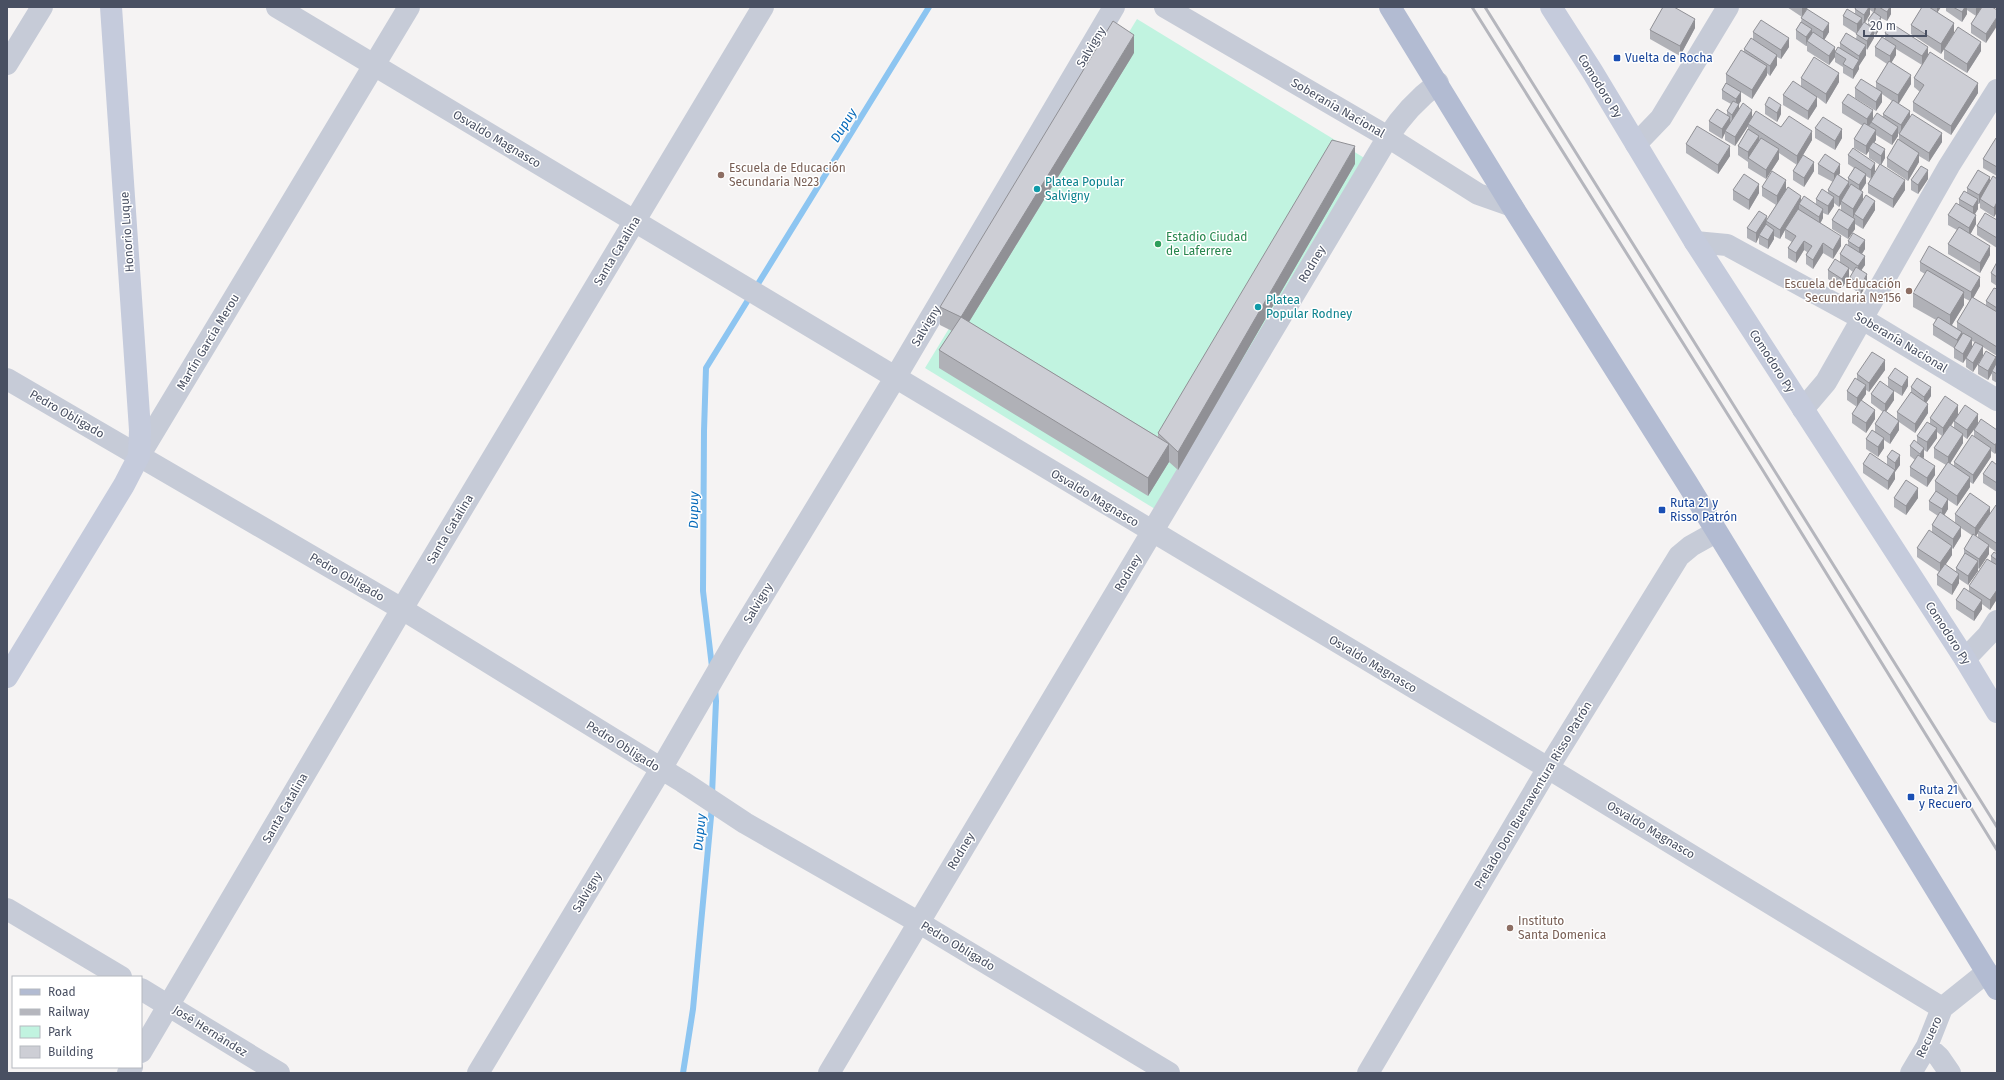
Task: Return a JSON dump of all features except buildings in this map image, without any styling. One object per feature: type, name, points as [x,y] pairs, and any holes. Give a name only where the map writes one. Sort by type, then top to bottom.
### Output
[{"type":"main road","name":"Honorio Luque","points":[[111,7],[140,430],[139,456]]},
{"type":"main road","points":[[1390,7],[1512,206],[1687,483],[1992,980]]},
{"type":"main road","name":"Comodoro Py","points":[[1551,7],[1695,242],[1965,659],[1997,712]]},
{"type":"main road","name":"Martín García Merou","points":[[7,677],[120,492],[139,456]]},
{"type":"street","points":[[7,64],[42,7]]},
{"type":"street","name":"Osvaldo Magnasco","points":[[277,7],[1548,768],[1942,1008]]},
{"type":"street","name":"Martín García Merou","points":[[139,456],[409,7]]},
{"type":"street","name":"Santa Catalina","points":[[142,1050],[402,609],[763,7]]},
{"type":"street","name":"Salvigny","points":[[478,1073],[661,769],[693,711],[895,378],[1114,7]]},
{"type":"street","name":"Soberanía Nacional","points":[[1165,7],[1388,137],[1478,194],[1512,206]]},
{"type":"street","points":[[1636,144],[1660,118],[1728,7]]},
{"type":"street","name":"Rodney","points":[[829,1073],[1388,137],[1401,116],[1419,97],[1438,83]]},
{"type":"street","points":[[1803,409],[1826,382],[1861,318],[1949,166],[1997,90]]},
{"type":"street","name":"Soberanía Nacional","points":[[1695,242],[1727,245],[1861,318],[1997,400]]},
{"type":"street","name":"Pedro Obligado","points":[[7,379],[402,609],[683,782],[745,823],[918,922],[1169,1073]]},
{"type":"street","name":"Prelado Don Buenaventura Risso Patrón","points":[[1368,1073],[1548,768],[1679,556],[1691,546],[1716,532]]},
{"type":"street","points":[[1965,659],[1988,635],[1997,621]]},
{"type":"street","points":[[7,909],[120,976]]},
{"type":"street","name":"Recuero","points":[[1911,1073],[1927,1046],[1942,1008],[1992,980]]},
{"type":"street","name":"José Hernández","points":[[142,990],[279,1073]]},
{"type":"street","points":[[1927,1046],[1939,1057],[1950,1073]]},
{"type":"green space","name":"Estadio Ciudad de Laferrere","points":[[1137,19],[1366,159],[1155,509],[925,368]]},
{"type":"waterway","name":"Dupuy","points":[[712,667],[703,591],[706,368],[929,7]]},
{"type":"waterway","name":"Dupuy","points":[[712,795],[716,701],[715,688]]},
{"type":"waterway","name":"Dupuy","points":[[683,1073],[693,1009],[712,806]]},
{"type":"railway","points":[[1472,7],[1762,469],[1997,850]]},
{"type":"railway","points":[[1485,7],[1997,827]]},
{"type":"place","name":"Vuelta de Rocha","points":[[1617,58]]},
{"type":"place","name":"Escuela de Educación Secundaria Nº23","points":[[721,175]]},
{"type":"place","name":"Platea Popular Salvigny","points":[[1037,189]]},
{"type":"place","name":"Estadio Ciudad de Laferrere","points":[[1158,244]]},
{"type":"place","name":"Escuela de Educación Secundaria Nº156","points":[[1909,291]]},
{"type":"place","name":"Platea Popular Rodney","points":[[1258,307]]},
{"type":"place","name":"Ruta 21 y Risso Patrón","points":[[1662,510]]},
{"type":"place","name":"Ruta 21 y Recuero","points":[[1911,797]]},
{"type":"place","name":"Instituto Santa Domenica","points":[[1510,928]]}]
